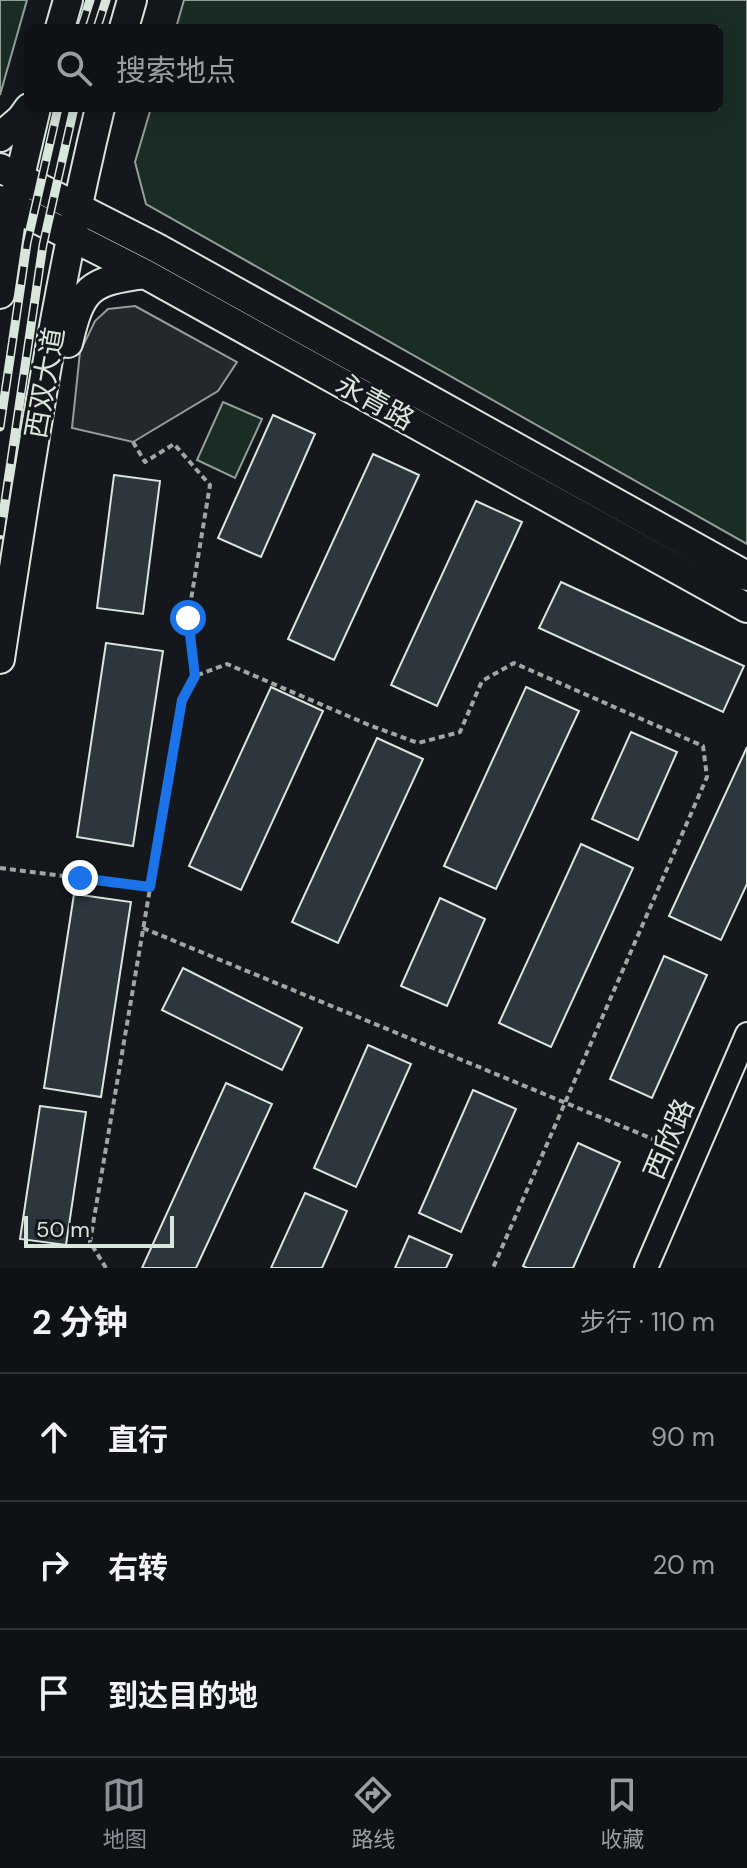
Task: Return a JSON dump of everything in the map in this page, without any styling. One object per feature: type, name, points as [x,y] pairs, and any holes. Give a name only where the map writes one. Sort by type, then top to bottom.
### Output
[{"type":"main road","points":[[61,24],[68,0]]},
{"type":"main road","points":[[125,24],[132,0]]},
{"type":"main road","points":[[0,137],[26,112]]},
{"type":"main road","points":[[0,294],[10,173],[34,112]]},
{"type":"main road","name":"西双大道","points":[[0,659],[28,473],[76,206],[99,112]]},
{"type":"main road","name":"永青路","points":[[10,173],[157,248],[747,576]]},
{"type":"main road","name":"永青路","points":[[7,203],[145,274],[747,608]]},
{"type":"main road","points":[[28,473],[55,401],[75,312],[84,295],[96,285],[115,278],[145,274]]},
{"type":"street","name":"西欣路","points":[[646,1268],[747,1034]]},
{"type":"path","points":[[106,1268],[90,1242],[182,700],[195,676],[188,618],[210,485],[174,444],[145,462],[133,442]]},
{"type":"path","points":[[195,676],[227,664],[418,743],[460,732],[482,681],[514,663],[703,746],[707,777],[493,1268]]},
{"type":"path","points":[[0,868],[150,887]]},
{"type":"path","points":[[143,928],[695,1156]]},
{"type":"green space","points":[[0,0],[27,0],[0,95]]},
{"type":"green space","points":[[184,0],[747,0],[747,544],[146,204],[135,162],[150,112],[723,112],[723,24],[177,24]]},
{"type":"green space","points":[[223,402],[262,419],[235,478],[197,460]]},
{"type":"shaded area","points":[[135,306],[237,362],[218,391],[133,442],[72,428],[80,352],[95,321],[108,309]]},
{"type":"building","points":[[273,415],[315,434],[261,557],[218,538]]},
{"type":"building","points":[[373,454],[419,475],[334,660],[288,639]]},
{"type":"building","points":[[114,475],[160,481],[143,614],[97,608]]},
{"type":"building","points":[[476,501],[522,522],[437,706],[391,685]]},
{"type":"building","points":[[561,582],[744,666],[723,712],[539,628]]},
{"type":"building","points":[[106,643],[163,651],[133,846],[77,837]]},
{"type":"building","points":[[271,687],[323,711],[241,890],[189,866]]},
{"type":"building","points":[[526,687],[579,711],[496,889],[444,866]]},
{"type":"building","points":[[631,732],[677,752],[638,840],[592,819]]},
{"type":"building","points":[[377,738],[423,759],[338,943],[292,922]]},
{"type":"building","points":[[747,747],[747,884],[721,940],[669,916]]},
{"type":"building","points":[[581,844],[633,868],[551,1047],[499,1023]]},
{"type":"building","points":[[74,894],[131,902],[101,1097],[44,1088]]},
{"type":"building","points":[[440,898],[485,919],[447,1006],[401,986]]},
{"type":"building","points":[[664,956],[707,975],[652,1098],[610,1079]]},
{"type":"building","points":[[183,968],[302,1028],[282,1070],[162,1010]]},
{"type":"building","points":[[368,1045],[411,1064],[356,1187],[314,1168]]},
{"type":"building","points":[[226,1083],[272,1104],[196,1268],[142,1268]]},
{"type":"building","points":[[473,1090],[516,1109],[461,1232],[419,1213]]},
{"type":"building","points":[[40,1106],[86,1112],[66,1245],[20,1239]]},
{"type":"building","points":[[578,1143],[620,1162],[573,1268],[527,1268],[523,1266]]},
{"type":"building","points":[[305,1193],[347,1211],[322,1268],[271,1268]]},
{"type":"building","points":[[409,1236],[452,1255],[446,1268],[395,1268]]},
{"type":"railway","points":[[82,24],[90,0]]},
{"type":"railway","points":[[98,24],[106,0]]},
{"type":"railway","points":[[0,427],[27,243],[57,112]]},
{"type":"railway","points":[[0,535],[43,245],[73,112]]},
{"type":"route","points":[[80,878],[150,887],[182,700],[195,676],[188,618]]}]
